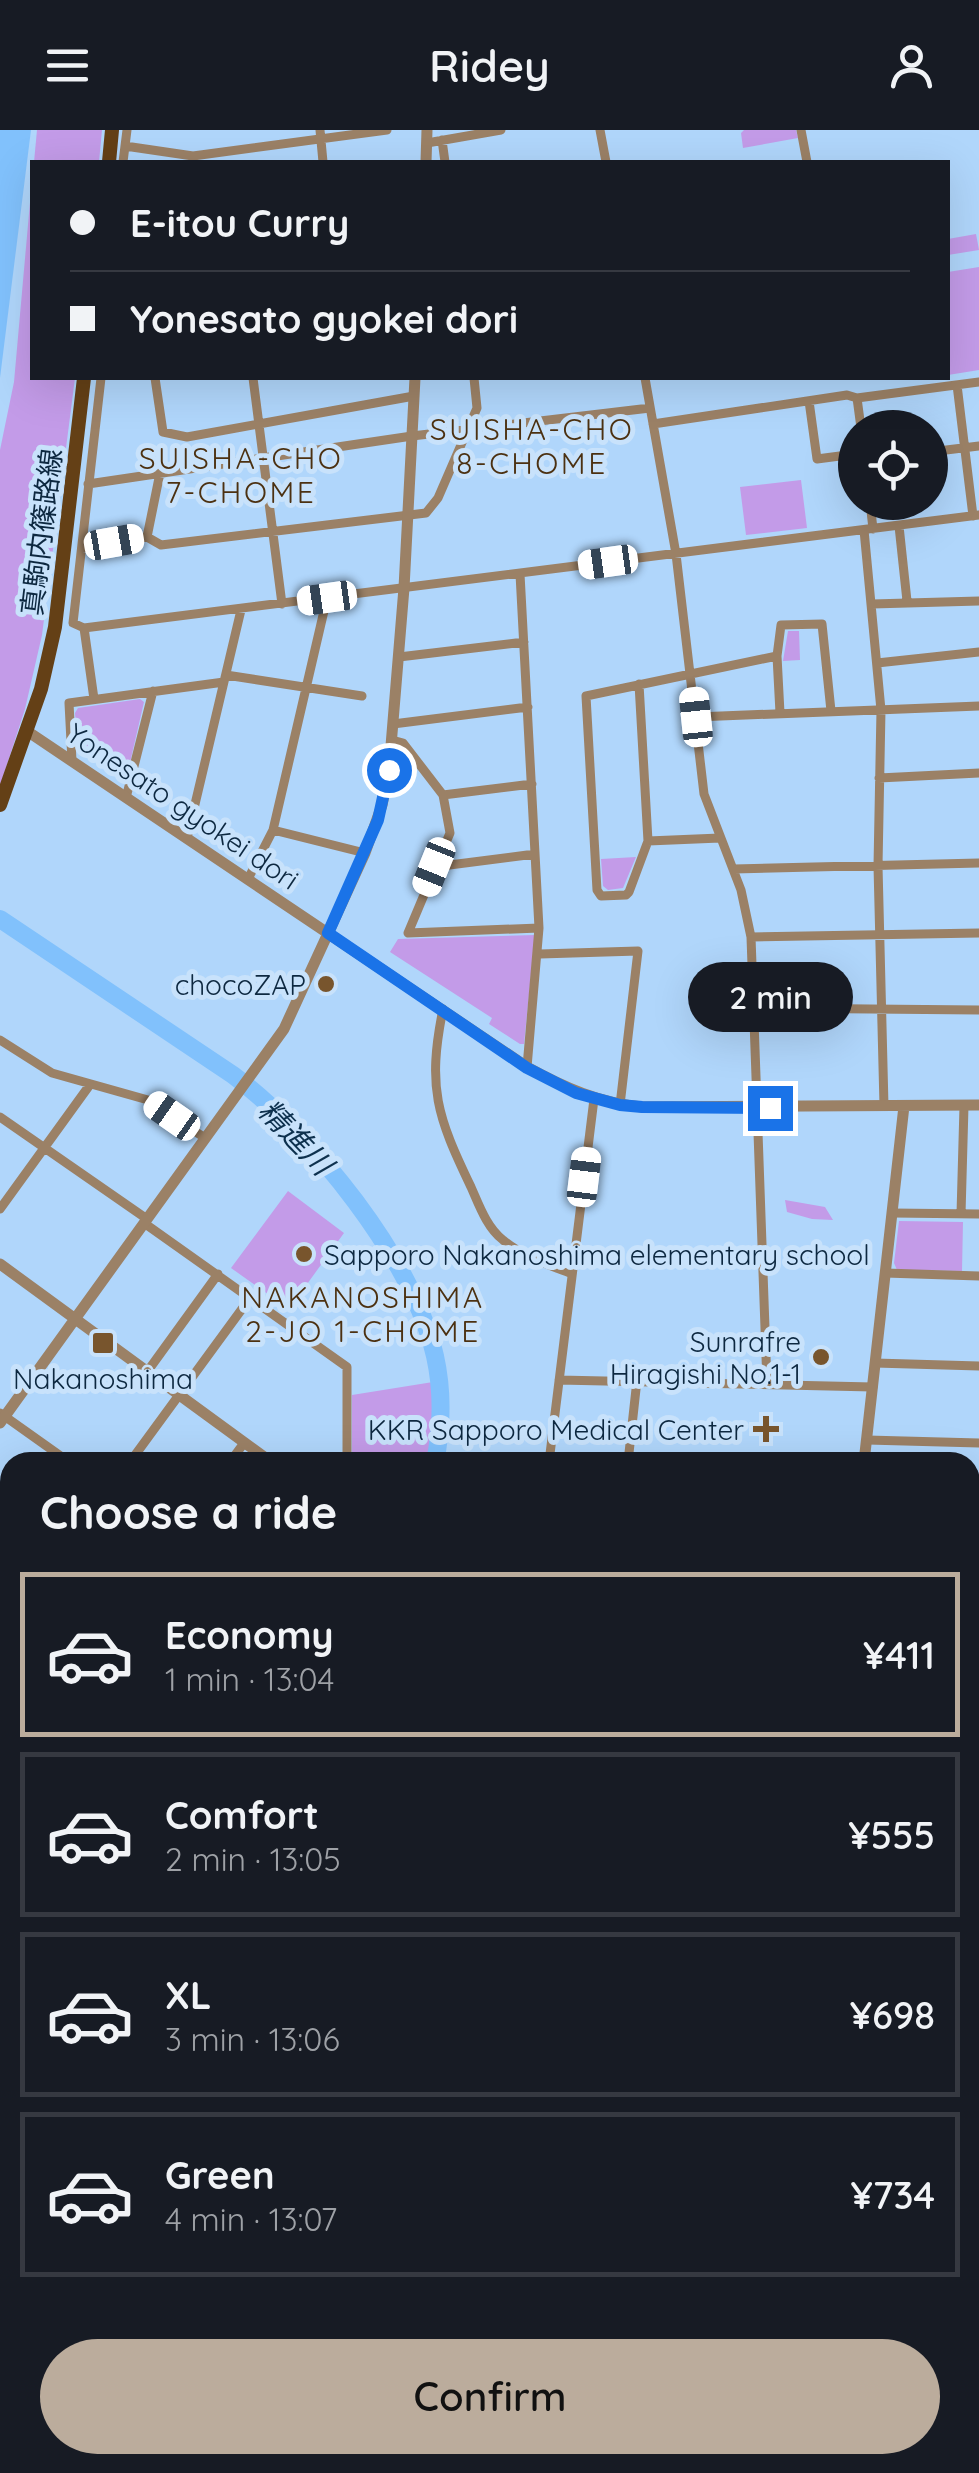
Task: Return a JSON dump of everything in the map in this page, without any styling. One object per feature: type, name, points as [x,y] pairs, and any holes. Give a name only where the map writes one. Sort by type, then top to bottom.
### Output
[{"type":"main road","points":[[109,160],[112,130]]},
{"type":"main road","name":"真駒内篠路線","points":[[0,804],[27,731],[55,626],[84,380]]},
{"type":"street","points":[[123,160],[127,130]]},
{"type":"street","points":[[125,146],[193,156],[321,134],[387,130]]},
{"type":"street","points":[[427,136],[442,140],[500,130]]},
{"type":"street","points":[[600,130],[606,160]]},
{"type":"street","points":[[801,130],[807,160]]},
{"type":"street","points":[[321,134],[324,160]]},
{"type":"street","points":[[442,140],[445,160]]},
{"type":"street","points":[[101,380],[72,623],[84,628],[976,516],[956,385]]},
{"type":"street","points":[[155,380],[163,432],[187,437],[414,396]]},
{"type":"street","points":[[253,380],[282,604]]},
{"type":"street","points":[[55,1452],[2,1417],[284,1029],[365,853],[382,805],[394,724],[415,380]]},
{"type":"street","points":[[82,548],[147,537],[161,545],[420,515],[431,510],[468,431],[477,408],[474,380]]},
{"type":"street","points":[[644,380],[676,554],[704,794],[734,869],[751,937],[768,1384]]},
{"type":"street","points":[[653,424],[847,395],[856,398],[979,382]]},
{"type":"street","points":[[856,398],[858,410]]},
{"type":"street","points":[[809,401],[817,460],[838,457]]},
{"type":"street","points":[[88,484],[412,436],[650,408]]},
{"type":"street","points":[[948,450],[979,446]]},
{"type":"street","points":[[147,537],[160,473]]},
{"type":"street","points":[[869,520],[881,710],[878,866],[884,1106]]},
{"type":"street","points":[[899,526],[907,601]]},
{"type":"street","points":[[520,574],[540,954],[527,1068]]},
{"type":"street","points":[[248,879],[272,830],[327,598]]},
{"type":"street","points":[[872,604],[979,601]]},
{"type":"street","points":[[187,838],[241,610]]},
{"type":"street","points":[[780,713],[777,656],[781,625],[822,624],[831,711]]},
{"type":"street","points":[[84,628],[94,700]]},
{"type":"street","points":[[399,657],[524,642]]},
{"type":"street","points":[[877,662],[979,652]]},
{"type":"street","points":[[640,684],[648,841],[629,892],[601,896],[597,890],[586,696],[691,672],[777,656]]},
{"type":"street","points":[[72,761],[69,703],[225,678],[362,696]]},
{"type":"street","points":[[126,798],[154,691]]},
{"type":"street","points":[[394,724],[528,706]]},
{"type":"street","points":[[696,717],[979,706]]},
{"type":"street","name":"Yonesato gyokei dori","points":[[27,731],[527,1068],[594,1099],[620,1105],[979,1105]]},
{"type":"street","points":[[392,740],[404,743],[443,796],[450,833],[408,933],[539,928]]},
{"type":"street","points":[[879,778],[979,773]]},
{"type":"street","points":[[443,796],[532,784]]},
{"type":"street","points":[[272,830],[365,853]]},
{"type":"street","points":[[648,841],[720,838]]},
{"type":"street","points":[[434,867],[536,854]]},
{"type":"street","points":[[734,869],[979,863]]},
{"type":"street","points":[[751,937],[979,933]]},
{"type":"street","points":[[540,954],[638,951],[620,1105]]},
{"type":"street","points":[[754,1008],[979,1010]]},
{"type":"street","points":[[443,1009],[434,1053],[437,1099],[448,1138],[485,1217],[500,1239],[572,1274]]},
{"type":"street","points":[[0,1040],[52,1074],[148,1100],[205,1138]]},
{"type":"street","points":[[0,1209],[89,1086]]},
{"type":"street","points":[[550,1452],[594,1099]]},
{"type":"street","points":[[865,1452],[904,1106]]},
{"type":"street","points":[[961,1214],[964,1106]]},
{"type":"street","points":[[0,1116],[347,1368],[347,1452]]},
{"type":"street","points":[[892,1213],[979,1214]]},
{"type":"street","points":[[0,1264],[257,1452]]},
{"type":"street","points":[[147,1372],[218,1274]]},
{"type":"street","points":[[885,1274],[979,1276]]},
{"type":"street","points":[[137,1452],[250,1298]]},
{"type":"street","points":[[875,1362],[979,1366]]},
{"type":"street","points":[[559,1380],[872,1386]]},
{"type":"street","points":[[629,1452],[636,1380]]},
{"type":"street","points":[[866,1440],[979,1444]]},
{"type":"street","points":[[237,1452],[244,1443]]},
{"type":"shaded area","points":[[37,130],[102,130],[99,160],[34,160]]},
{"type":"shaded area","points":[[744,130],[796,130],[798,138],[743,148]]},
{"type":"shaded area","points":[[30,202],[30,380],[75,380],[42,635],[25,709],[0,786],[0,450],[14,382]]},
{"type":"shaded area","points":[[976,234],[979,250],[950,255],[950,239]]},
{"type":"shaded area","points":[[979,267],[979,370],[950,375],[950,272]]},
{"type":"shaded area","points":[[801,480],[807,528],[746,535],[740,487]]},
{"type":"shaded area","points":[[788,631],[799,631],[800,660],[783,661]]},
{"type":"shaded area","points":[[140,699],[144,702],[126,780],[78,749],[75,713],[78,708]]},
{"type":"shaded area","points":[[636,857],[623,888],[608,890],[603,886],[601,859]]},
{"type":"shaded area","points":[[535,935],[524,1044],[489,1024],[492,1018],[390,952],[398,939]]},
{"type":"shaded area","points":[[288,1191],[344,1233],[289,1309],[231,1268]]},
{"type":"shaded area","points":[[785,1200],[825,1207],[833,1220],[787,1212]]},
{"type":"shaded area","points":[[899,1221],[963,1222],[962,1271],[897,1270],[894,1263]]},
{"type":"shaded area","points":[[433,1382],[437,1431],[433,1452],[352,1452],[352,1395]]},
{"type":"water","points":[[0,130],[31,130],[0,378]]},
{"type":"waterway","name":"精進川","points":[[0,919],[233,1075],[264,1100],[326,1164],[382,1240],[423,1318],[439,1383],[436,1452]]},
{"type":"place","name":"chocoZAP","points":[[326,984]]},
{"type":"place","name":"Sapporo Nakanoshima elementary school","points":[[304,1254]]},
{"type":"place","name":"Nakanoshima","points":[[103,1343]]},
{"type":"place","name":"Sunrafre Hiragishi No.1-1","points":[[821,1357]]},
{"type":"place","name":"KKR Sapporo Medical Center","points":[[766,1429]]},
{"type":"district","name":"SUISHA-CHO 8-CHOME","points":[[532,446]]},
{"type":"district","name":"SUISHA-CHO 7-CHOME","points":[[241,475]]},
{"type":"district","name":"NAKANOSHIMA 2-JO 1-CHOME","points":[[363,1314]]},
{"type":"route","points":[[389,770],[378,820],[328,933],[527,1068],[576,1093],[642,1107],[770,1108]]}]
